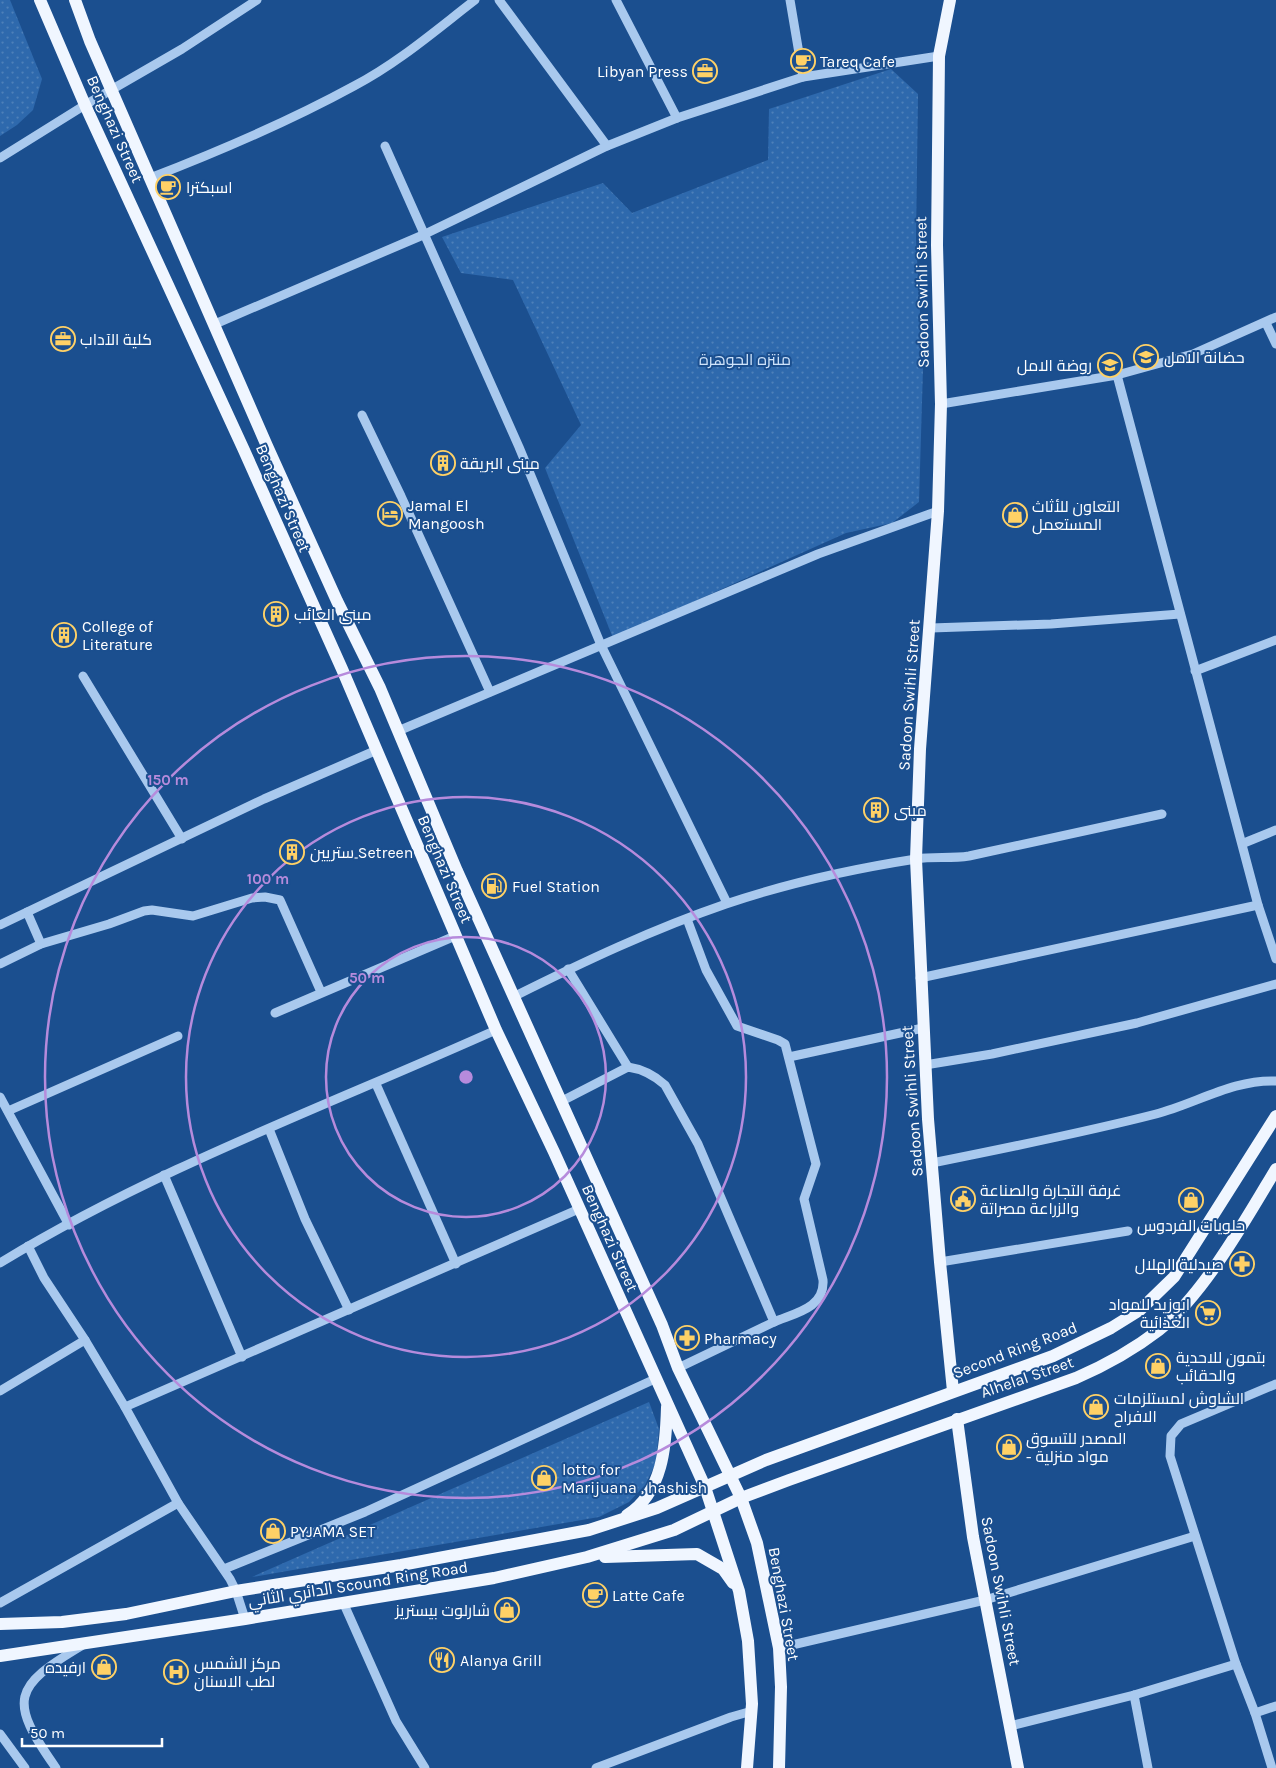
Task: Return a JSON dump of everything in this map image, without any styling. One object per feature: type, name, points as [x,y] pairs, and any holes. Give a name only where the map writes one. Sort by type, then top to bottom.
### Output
[{"type":"main road","name":"Benghazi Street","points":[[40,0],[85,105],[244,448],[377,750],[496,1030],[554,1152],[705,1487],[739,1591],[748,1641],[752,1711],[747,1768]]},
{"type":"main road","name":"Benghazi Street","points":[[75,0],[112,92],[312,546],[380,688],[513,997],[562,1101],[662,1325],[678,1368],[741,1498],[764,1569],[779,1648],[781,1688],[779,1768]]},
{"type":"main road","name":"Sadoon Swihli Street","points":[[950,0],[939,56],[937,245],[941,404],[938,511],[931,628],[920,749],[916,859],[925,1066],[940,1262],[953,1391]]},
{"type":"main road","name":"Second Ring Road","points":[[705,1487],[766,1460],[1053,1356],[1110,1328],[1140,1310],[1174,1277],[1276,1116]]},
{"type":"main road","name":"Alhelal Street","points":[[712,1511],[741,1498],[957,1419],[1076,1378],[1117,1359],[1153,1334],[1195,1293],[1276,1169]]},
{"type":"main road","points":[[1259,1197],[1276,1186]]},
{"type":"main road","points":[[615,1522],[636,1509],[649,1496],[655,1484],[663,1449],[667,1405]]},
{"type":"main road","name":"Sadoon Swihli Street","points":[[957,1419],[962,1471],[1018,1768]]},
{"type":"main road","name":"الدائري الثاني Scound Ring Road","points":[[0,1624],[62,1622],[126,1614],[236,1591],[500,1548],[589,1530],[657,1508],[705,1487]]},
{"type":"main road","name":"الدائري الثاني Scound Ring Road","points":[[0,1656],[245,1619],[494,1578],[587,1557],[674,1530],[712,1511]]},
{"type":"main road","points":[[587,1557],[697,1554],[723,1569],[739,1591]]},
{"type":"street","points":[[240,0],[245,8]]},
{"type":"street","points":[[0,158],[85,105],[112,92],[257,0]]},
{"type":"street","points":[[150,178],[213,154],[279,125],[356,86],[411,50],[475,0]]},
{"type":"street","points":[[499,0],[607,146]]},
{"type":"street","points":[[616,0],[677,118]]},
{"type":"street","points":[[790,0],[803,77]]},
{"type":"street","points":[[215,324],[424,235],[607,146],[677,118],[803,77],[939,56]]},
{"type":"street","points":[[385,146],[519,447],[600,645],[727,903]]},
{"type":"street","points":[[941,404],[1118,375],[1193,354],[1276,317]]},
{"type":"street","points":[[1266,323],[1276,344]]},
{"type":"street","points":[[1118,375],[1195,671],[1244,843],[1258,904],[1276,959]]},
{"type":"street","points":[[362,415],[490,692]]},
{"type":"street","points":[[398,731],[818,554],[938,511]]},
{"type":"street","points":[[931,628],[1051,624],[1180,614]]},
{"type":"street","points":[[1195,671],[1276,640]]},
{"type":"street","points":[[83,676],[182,838]]},
{"type":"street","points":[[0,925],[182,838],[377,750]]},
{"type":"street","points":[[513,997],[568,969],[727,903],[831,875],[926,857],[952,859],[1162,814]]},
{"type":"street","points":[[1244,843],[1276,830]]},
{"type":"street","points":[[0,964],[41,944],[109,924],[144,911],[201,916],[243,900],[265,897],[280,900],[321,992]]},
{"type":"street","points":[[920,978],[1258,904]]},
{"type":"street","points":[[27,912],[41,944]]},
{"type":"street","points":[[678,1368],[814,1304],[823,1292],[804,1199],[816,1164],[785,1044],[745,1030],[733,1021],[706,970],[687,919]]},
{"type":"street","points":[[275,1013],[456,936]]},
{"type":"street","points":[[568,969],[628,1067],[647,1073],[665,1085],[698,1144],[774,1322]]},
{"type":"street","points":[[925,1066],[992,1054],[1137,1023],[1276,984]]},
{"type":"street","points":[[789,1057],[923,1028]]},
{"type":"street","points":[[0,1263],[28,1246],[164,1175],[496,1030]]},
{"type":"street","points":[[8,1112],[178,1036]]},
{"type":"street","points":[[562,1101],[628,1067]]},
{"type":"street","points":[[932,1163],[1139,1118],[1247,1083],[1276,1080]]},
{"type":"street","points":[[376,1084],[456,1264]]},
{"type":"street","points":[[0,1097],[69,1225]]},
{"type":"street","points":[[269,1129],[305,1219],[349,1310]]},
{"type":"street","points":[[164,1175],[242,1357]]},
{"type":"street","points":[[125,1407],[579,1209]]},
{"type":"street","points":[[940,1262],[1128,1232]]},
{"type":"street","points":[[28,1246],[44,1278],[86,1340],[178,1503],[224,1569],[236,1591],[245,1619]]},
{"type":"street","points":[[0,1391],[86,1340]]},
{"type":"street","points":[[224,1569],[366,1512],[655,1379]]},
{"type":"street","points":[[1272,1768],[1255,1713],[1236,1664],[1170,1456],[1170,1436],[1181,1424],[1276,1384]]},
{"type":"street","points":[[0,1603],[178,1503]]},
{"type":"street","points":[[779,1648],[985,1600],[1195,1536]]},
{"type":"street","points":[[343,1602],[396,1721],[425,1768]]},
{"type":"street","points":[[56,1768],[27,1724],[24,1700],[32,1680],[51,1664],[85,1644]]},
{"type":"street","points":[[1010,1726],[1134,1695],[1236,1664]]},
{"type":"street","points":[[1134,1695],[1148,1768]]},
{"type":"street","points":[[1255,1713],[1276,1706]]},
{"type":"street","points":[[596,1768],[731,1716],[752,1711]]},
{"type":"street","points":[[0,1734],[25,1768]]},
{"type":"green space","points":[[0,0],[10,0],[42,79],[33,110],[17,125],[0,136]]},
{"type":"green space","name":"منتزه الجوهرة","points":[[891,69],[918,94],[916,240],[923,368],[919,502],[892,523],[846,533],[613,638],[545,468],[581,425],[513,280],[461,273],[442,237],[603,183],[632,213],[768,160],[769,109]]},
{"type":"green space","points":[[649,1402],[659,1429],[656,1463],[645,1485],[629,1502],[599,1517],[252,1577]]},
{"type":"place","name":"Tareq Cafe","points":[[803,61]]},
{"type":"place","name":"Libyan Press","points":[[705,71]]},
{"type":"place","name":"اسبكترا","points":[[168,187]]},
{"type":"place","name":"كلية الآداب","points":[[63,339]]},
{"type":"place","name":"حضانة الامل","points":[[1146,357]]},
{"type":"place","name":"روضة الامل","points":[[1110,365]]},
{"type":"place","name":"مبنى البريقة","points":[[443,463]]},
{"type":"place","name":"Jamal El Mangoosh","points":[[390,514]]},
{"type":"place","name":"التعاون للأثاث المستعمل","points":[[1015,515]]},
{"type":"place","name":"مبنى العائب","points":[[276,614]]},
{"type":"place","name":"College of Literature","points":[[64,635]]},
{"type":"place","name":"مبنى","points":[[876,810]]},
{"type":"place","name":"ستريين ٍSetreen","points":[[292,852]]},
{"type":"place","name":"Fuel Station","points":[[494,886]]},
{"type":"place","name":"غرفة التجارة والصناعة والزراعة مصراتة","points":[[963,1199]]},
{"type":"place","name":"حلويات الفردوس","points":[[1191,1200]]},
{"type":"place","name":"صيدلية الهلال","points":[[1242,1264]]},
{"type":"place","name":"ابوزيد للمواد الغذائية","points":[[1208,1313]]},
{"type":"place","name":"Pharmacy","points":[[687,1338]]},
{"type":"place","name":"بتمون للاحدية والحقائب","points":[[1158,1366]]},
{"type":"place","name":"الشاوش لمستلزمات الافراح","points":[[1096,1407]]},
{"type":"place","name":"المصدر للتسوق - مواد منزلية","points":[[1009,1447]]},
{"type":"place","name":"lotto for Marijuana , hashish","points":[[544,1478]]},
{"type":"place","name":"PYJAMA SET","points":[[273,1531]]},
{"type":"place","name":"Latte Cafe","points":[[595,1595]]},
{"type":"place","name":"شارلوت بيستريز","points":[[507,1610]]},
{"type":"place","name":"Alanya Grill","points":[[442,1660]]},
{"type":"place","name":"ارفيده","points":[[104,1667]]},
{"type":"place","name":"مركز الشمس لطب الاسنان","points":[[176,1672]]}]
